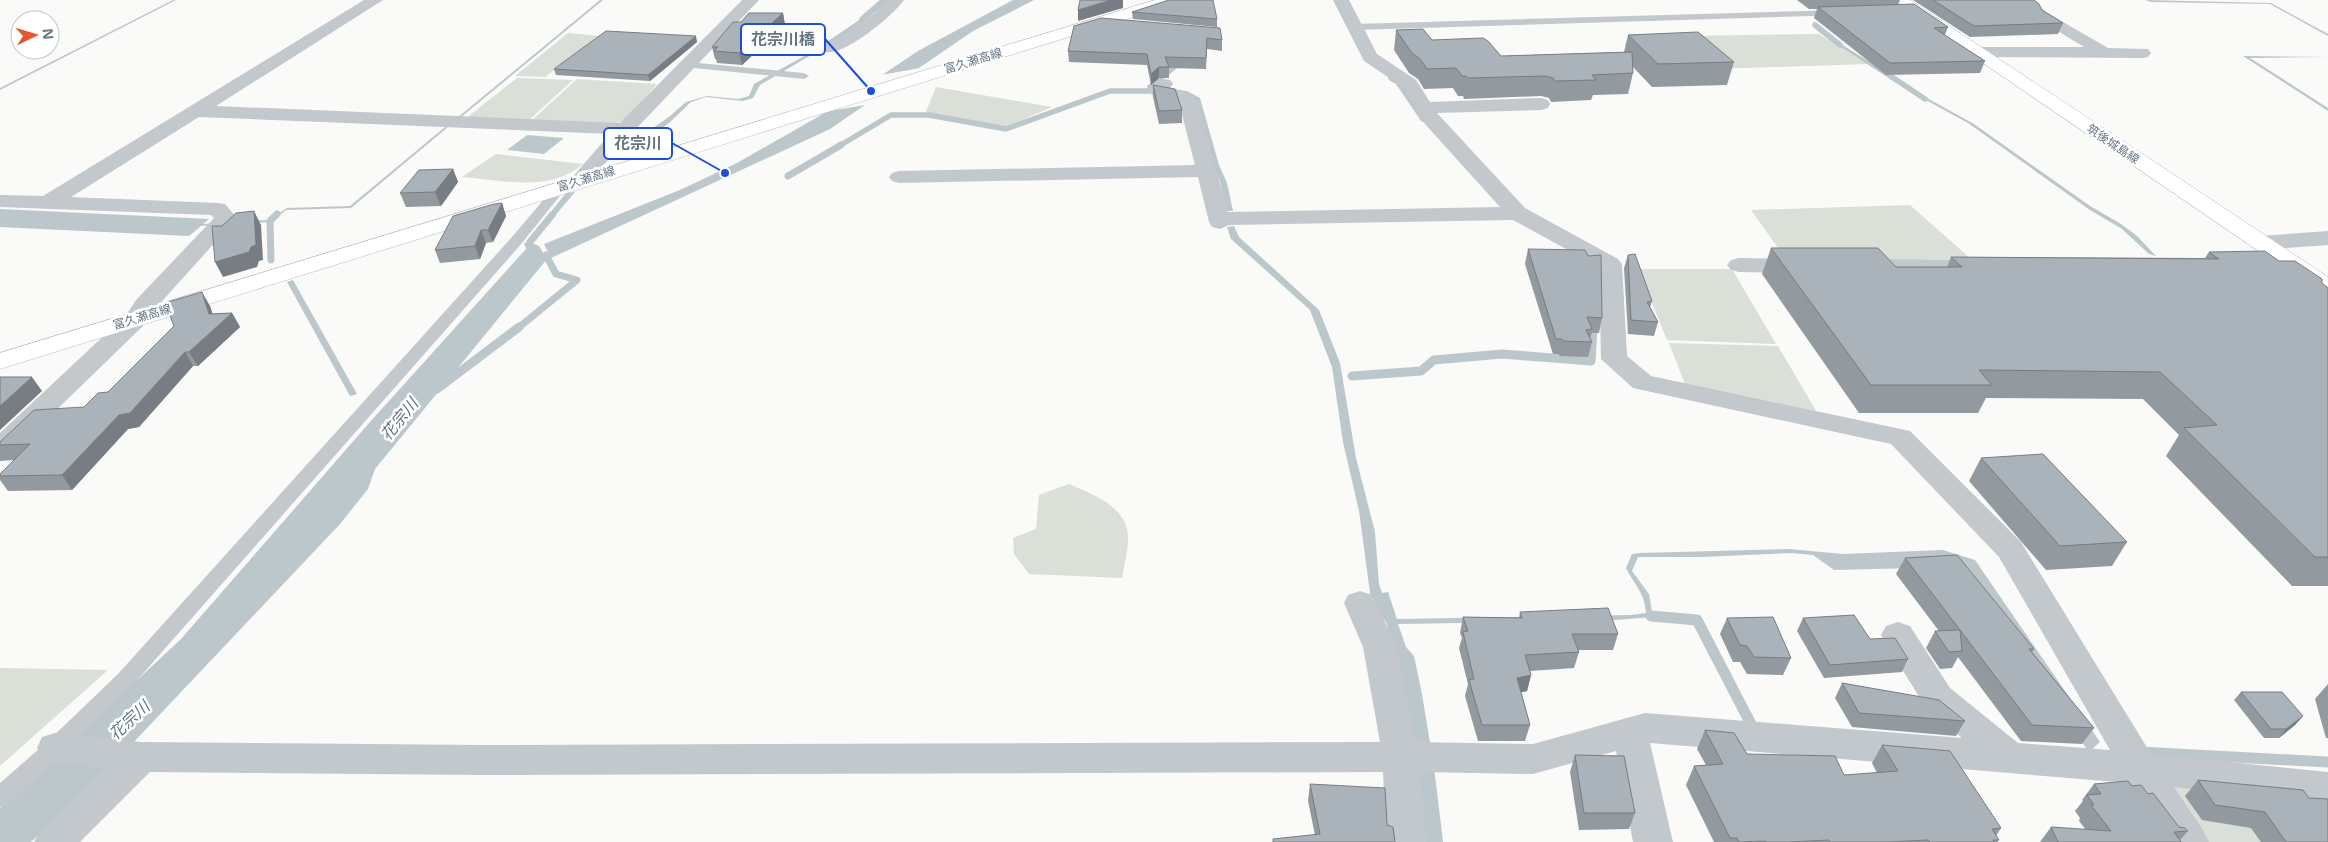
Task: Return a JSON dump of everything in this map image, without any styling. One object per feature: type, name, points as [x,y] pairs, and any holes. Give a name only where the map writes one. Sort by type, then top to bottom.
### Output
[{"type":"main road","name":"富久瀬高線","points":[[0,361],[840,100],[1172,0]]},
{"type":"main road","name":"筑後城島線","points":[[1897,6],[1915,11],[2328,288]]},
{"type":"street","points":[[47,203],[375,0]]},
{"type":"street","points":[[570,184],[751,0]]},
{"type":"street","points":[[832,48],[881,16],[896,0]]},
{"type":"street","points":[[1341,0],[1370,57],[1410,84],[1432,120],[1518,213],[1610,264],[1614,359],[1642,382],[1900,437],[2010,550],[2140,768],[2189,842]]},
{"type":"street","points":[[2044,16],[2103,52]]},
{"type":"street","points":[[1099,22],[1136,26]]},
{"type":"street","points":[[1976,52],[2142,53]]},
{"type":"street","points":[[1164,84],[1158,91],[1182,96],[1188,101],[1220,221],[1518,213]]},
{"type":"street","points":[[1425,108],[1541,104]]},
{"type":"street","points":[[196,112],[625,129]]},
{"type":"street","points":[[900,178],[1207,171]]},
{"type":"street","points":[[0,201],[217,209],[226,218],[146,305],[136,319],[0,449]]},
{"type":"street","points":[[2260,243],[2328,238]]},
{"type":"street","points":[[1739,265],[2010,266]]},
{"type":"street","points":[[2256,266],[2295,266]]},
{"type":"street","points":[[1360,602],[1380,647],[1401,757],[1406,842]]},
{"type":"street","points":[[1898,635],[1938,698],[2010,758]]},
{"type":"street","points":[[55,748],[141,757],[505,760],[1401,757],[1533,759],[1646,728],[2140,768],[2328,788]]},
{"type":"street","points":[[1630,732],[1652,842]]},
{"type":"street","points":[[54,842],[141,757]]},
{"type":"lane","points":[[1355,27],[1846,13]]},
{"type":"lane","points":[[688,65],[804,76]]},
{"type":"lane","points":[[0,797],[55,748],[125,680],[517,240],[570,184]]},
{"type":"shaded area","points":[[568,33],[600,36],[545,77],[515,76]]},
{"type":"shaded area","points":[[1819,34],[1867,64],[1715,69],[1679,36]]},
{"type":"shaded area","points":[[517,78],[573,80],[527,122],[465,119]]},
{"type":"shaded area","points":[[577,79],[657,84],[625,121],[609,125],[530,122]]},
{"type":"shaded area","points":[[936,87],[1052,107],[1006,127],[925,114]]},
{"type":"shaded area","points":[[496,154],[583,164],[570,173],[556,179],[540,182],[509,182],[462,177]]},
{"type":"shaded area","points":[[1910,205],[1971,259],[1788,262],[1751,210]]},
{"type":"shaded area","points":[[1638,269],[1732,269],[1776,344],[1667,340]]},
{"type":"shaded area","points":[[1669,343],[1778,346],[1816,411],[1685,384]]},
{"type":"shaded area","points":[[1069,484],[1108,503],[1122,518],[1127,528],[1128,539],[1122,578],[1029,574],[1014,554],[1013,538],[1036,529],[1039,495]]},
{"type":"shaded area","points":[[0,668],[108,670],[0,766]]},
{"type":"shaded area","points":[[2169,785],[2328,804],[2328,842],[2208,842]]},
{"type":"water","points":[[173,0],[176,0],[60,59],[60,57]]},
{"type":"water","points":[[600,0],[603,0],[460,118],[457,118]]},
{"type":"water","points":[[883,0],[888,0],[877,11],[830,44],[760,85],[753,98],[743,101],[706,97],[691,102],[669,123],[620,159],[611,158],[670,116],[686,102],[707,96],[738,99],[749,96],[754,84],[815,50],[874,10]]},
{"type":"water","points":[[1013,0],[1034,0],[973,31],[830,129],[551,258],[544,244],[680,190],[737,163],[830,110],[918,51]]},
{"type":"water","points":[[2145,0],[2271,3],[2328,34],[2328,36],[2270,4],[2151,2]]},
{"type":"water","points":[[1828,39],[1833,39],[1905,84],[1898,84]]},
{"type":"water","points":[[1189,52],[1193,55],[1154,87],[1187,91],[1200,98],[1219,165],[1227,183],[1233,211],[1226,211],[1220,181],[1177,92],[1148,90],[1147,86]]},
{"type":"water","points":[[2243,56],[2328,57],[2250,58],[2328,108],[2328,111]]},
{"type":"water","points":[[55,60],[59,60],[0,90],[0,88]]},
{"type":"water","points":[[1913,93],[1918,93],[1974,124],[2090,206],[2121,224],[2137,236],[2156,256],[2149,254],[2122,229],[2090,210],[1968,123]]},
{"type":"water","points":[[445,127],[448,127],[351,208],[286,210],[270,222],[201,226],[189,236],[0,227],[0,209],[209,219],[203,224],[268,220],[287,208],[350,206]]},
{"type":"water","points":[[527,135],[564,138],[544,154],[507,150]]},
{"type":"water","points":[[575,192],[548,224],[542,223],[566,193]]},
{"type":"water","points":[[1234,226],[1239,237],[1319,310],[1340,363],[1356,458],[1375,532],[1379,584],[1382,593],[1388,592],[1397,619],[1630,615],[1646,613],[1642,595],[1626,568],[1632,554],[1789,549],[1843,554],[1943,550],[1975,560],[2100,742],[2089,752],[1956,567],[1834,570],[1813,555],[1791,553],[1701,557],[1638,557],[1632,571],[1649,594],[1653,617],[1602,621],[1398,624],[1406,647],[1414,656],[1422,694],[1434,767],[1443,842],[1421,842],[1418,772],[1387,624],[1371,600],[1359,511],[1343,442],[1332,367],[1310,310],[1231,239],[1227,227]]},
{"type":"water","points":[[530,242],[539,246],[547,259],[375,469],[368,489],[340,524],[113,764],[31,842],[0,842],[0,808],[181,639],[370,422],[526,249],[524,243]]},
{"type":"water","points":[[293,280],[357,394],[350,396],[287,282]]},
{"type":"pier","points":[[926,67],[871,104],[824,112],[875,76]]},
{"type":"building","points":[[1080,0],[1111,0],[1078,10]]},
{"type":"building","points":[[1169,0],[1213,0],[1217,19],[1132,12]]},
{"type":"building","points":[[1933,0],[2034,0],[2042,10],[2063,23],[1974,26]]},
{"type":"building","points":[[1914,4],[1948,27],[1934,28],[1985,61],[1890,63],[1818,7]]},
{"type":"building","points":[[749,13],[783,13],[739,53],[714,51],[718,47],[712,47],[733,22],[741,22]]},
{"type":"building","points":[[1101,18],[1220,28],[1222,40],[1207,38],[1206,58],[1165,57],[1169,67],[1159,67],[1151,74],[1147,54],[1068,51],[1074,26]]},
{"type":"building","points":[[1423,29],[1432,40],[1483,38],[1501,56],[1632,52],[1633,73],[1592,75],[1596,80],[1555,81],[1553,78],[1545,76],[1468,78],[1462,76],[1456,68],[1427,69],[1420,59],[1412,53],[1396,30]]},
{"type":"building","points":[[606,31],[696,36],[648,75],[554,69]]},
{"type":"building","points":[[1698,32],[1734,62],[1658,64],[1628,35]]},
{"type":"building","points":[[1153,85],[1175,89],[1182,110],[1159,111]]},
{"type":"building","points":[[453,169],[435,192],[400,193],[419,170]]},
{"type":"building","points":[[502,203],[488,230],[481,230],[475,246],[435,250],[453,216]]},
{"type":"building","points":[[254,211],[256,245],[251,247],[249,252],[215,262],[212,226],[222,226],[236,213]]},
{"type":"building","points":[[1771,248],[1878,248],[1896,267],[1962,267],[1951,257],[2219,259],[2209,252],[2265,251],[2279,261],[2295,261],[2322,279],[2322,283],[2328,288],[2328,557],[2315,557],[2184,428],[2217,425],[2160,372],[1979,370],[1992,385],[1871,385]]},
{"type":"building","points":[[1528,249],[1585,250],[1588,256],[1601,255],[1602,318],[1587,317],[1592,329],[1586,330],[1592,342],[1556,339]]},
{"type":"building","points":[[1635,254],[1652,301],[1647,302],[1658,322],[1631,320],[1628,255]]},
{"type":"building","points":[[202,292],[209,314],[232,313],[189,352],[185,352],[130,413],[119,415],[62,475],[0,476],[30,444],[0,445],[0,442],[34,410],[84,407],[98,393],[108,392],[174,326],[165,303]]},
{"type":"building","points":[[0,377],[32,377],[0,406]]},
{"type":"building","points":[[2043,454],[2127,542],[2060,546],[1981,458]]},
{"type":"building","points":[[1957,555],[2034,649],[2029,649],[2094,728],[2032,725],[1905,558]]},
{"type":"building","points":[[1608,608],[1618,634],[1572,634],[1579,652],[1525,655],[1531,675],[1517,678],[1530,725],[1482,725],[1469,680],[1474,679],[1463,632],[1468,631],[1463,617],[1522,618],[1520,612]]},
{"type":"building","points":[[1854,615],[1870,639],[1895,638],[1908,659],[1830,665],[1803,618]]},
{"type":"building","points":[[1773,617],[1791,658],[1754,657],[1747,646],[1740,645],[1727,618]]},
{"type":"building","points":[[1960,630],[1962,651],[1949,652],[1935,631]]},
{"type":"building","points":[[1842,683],[1939,700],[1965,721],[1859,713]]},
{"type":"building","points":[[2241,692],[2282,692],[2303,716],[2286,729],[2271,729]]},
{"type":"building","points":[[1705,730],[1734,733],[1747,754],[1835,756],[1844,775],[1898,771],[1882,745],[1950,751],[2001,828],[1992,829],[1999,840],[1993,840],[1994,842],[1930,842],[1928,840],[1830,842],[1829,840],[1739,842],[1737,838],[1730,838],[1694,766],[1723,764]]},
{"type":"building","points":[[1575,755],[1624,756],[1635,813],[1584,813]]},
{"type":"building","points":[[2198,780],[2303,790],[2309,798],[2328,799],[2328,842],[2286,842],[2265,812],[2215,805]]},
{"type":"building","points":[[2128,781],[2132,786],[2141,785],[2148,794],[2153,793],[2179,827],[2185,828],[2188,831],[2174,832],[2181,842],[2058,842],[2051,827],[2111,831],[2091,805],[2094,805],[2087,795],[2101,794],[2094,784]]},
{"type":"building","points":[[1310,784],[1385,788],[1387,825],[1393,827],[1395,842],[1273,842],[1273,839],[1320,834]]},
{"type":"waterway","points":[[862,19],[884,0]]},
{"type":"waterway","points":[[1815,25],[1840,45]]},
{"type":"waterway","points":[[1892,77],[1925,99]]},
{"type":"waterway","points":[[1391,78],[1398,82],[1423,119]]},
{"type":"waterway","points":[[839,146],[891,115],[929,115],[1006,129],[1110,91],[1149,91],[1151,89]]},
{"type":"waterway","points":[[788,176],[841,145]]},
{"type":"waterway","points":[[271,260],[270,221],[277,214]]},
{"type":"waterway","points":[[530,242],[552,215]]},
{"type":"waterway","points":[[518,328],[577,280],[556,274],[546,255]]},
{"type":"waterway","points":[[1593,322],[1593,327]]},
{"type":"waterway","points":[[437,389],[519,327]]},
{"type":"waterway","points":[[1352,376],[1421,371],[1434,360],[1502,354],[1591,361],[1593,327]]},
{"type":"waterway","points":[[1651,616],[1697,620],[1754,730]]},
{"type":"waterway","points":[[2139,752],[2328,762]]},
{"type":"place","name":"花宗川橋","points":[[871,91]]},
{"type":"place","name":"花宗川","points":[[725,173]]}]
